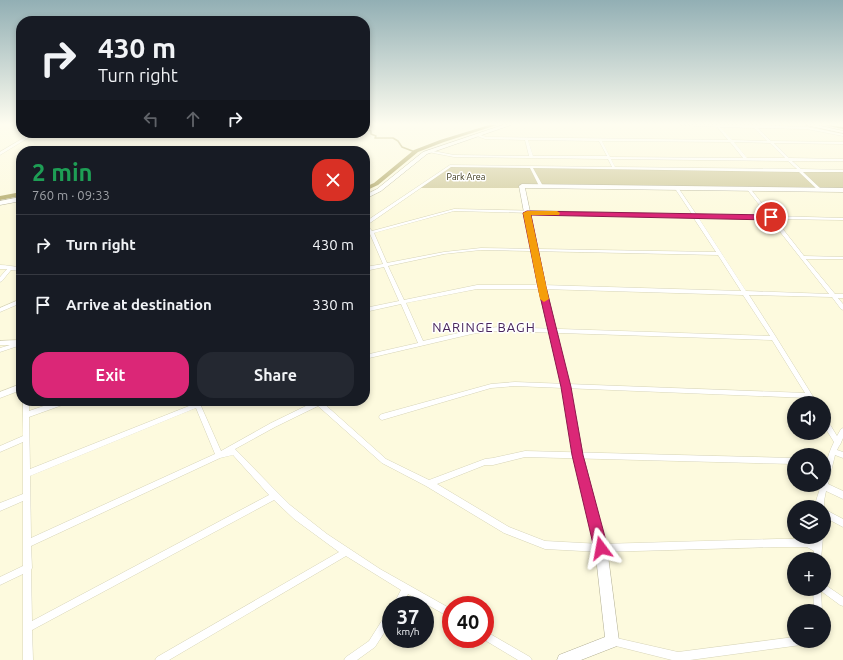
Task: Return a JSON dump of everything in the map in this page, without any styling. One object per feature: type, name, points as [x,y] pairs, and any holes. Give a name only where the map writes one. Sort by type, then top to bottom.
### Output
[{"type":"street","points":[[370,194],[379,190],[424,156]]},
{"type":"street","points":[[453,156],[609,156],[843,160]]},
{"type":"street","points":[[609,156],[614,168]]},
{"type":"street","points":[[785,156],[820,190]]},
{"type":"street","points":[[370,221],[450,166],[843,171]]},
{"type":"street","points":[[531,167],[541,186]]},
{"type":"street","points":[[612,641],[601,548],[578,455],[566,387],[542,287],[522,186],[843,190]]},
{"type":"street","points":[[676,187],[810,396]]},
{"type":"street","points":[[748,188],[843,308]]},
{"type":"street","points":[[0,203],[16,200]]},
{"type":"street","points":[[421,344],[371,232],[454,210],[527,213],[843,219]]},
{"type":"street","points":[[370,268],[444,253],[481,249],[719,254]]},
{"type":"street","points":[[804,257],[843,258]]},
{"type":"street","points":[[0,267],[16,269]]},
{"type":"street","points":[[0,280],[10,268]]},
{"type":"street","points":[[370,309],[404,303],[477,286],[743,292],[843,296]]},
{"type":"street","points":[[0,310],[16,302]]},
{"type":"street","points":[[370,356],[476,331],[499,329],[552,332],[774,338]]},
{"type":"street","points":[[0,343],[16,342]]},
{"type":"street","points":[[0,350],[16,344]]},
{"type":"street","points":[[382,417],[492,386],[515,384],[810,396]]},
{"type":"street","points":[[0,395],[16,389]]},
{"type":"street","points":[[26,406],[29,627],[28,660]]},
{"type":"street","points":[[26,415],[52,406]]},
{"type":"street","points":[[27,474],[190,406]]},
{"type":"street","points":[[198,406],[219,454]]},
{"type":"street","points":[[28,543],[219,454],[310,406]]},
{"type":"street","points":[[323,406],[384,460],[429,484],[507,530],[545,545],[601,548],[777,543],[808,544],[818,549]]},
{"type":"street","points":[[831,432],[838,443]]},
{"type":"street","points":[[831,458],[833,450],[843,432]]},
{"type":"street","points":[[0,449],[26,438]]},
{"type":"street","points":[[833,450],[843,455]]},
{"type":"street","points":[[219,454],[234,452],[275,496],[306,524],[346,552],[442,609]]},
{"type":"street","points":[[429,484],[485,462],[489,463],[525,454],[787,461]]},
{"type":"street","points":[[831,489],[843,495]]},
{"type":"street","points":[[0,507],[27,496]]},
{"type":"street","points":[[29,627],[275,496]]},
{"type":"street","points":[[831,516],[843,522]]},
{"type":"street","points":[[818,544],[818,552]]},
{"type":"street","points":[[160,660],[346,552]]},
{"type":"street","points":[[0,581],[28,568]]},
{"type":"street","points":[[402,596],[407,588]]},
{"type":"street","points":[[831,593],[843,602]]},
{"type":"street","points":[[349,660],[372,644],[382,628]]},
{"type":"street","points":[[494,640],[527,660]]},
{"type":"street","points":[[564,660],[612,641],[679,658],[787,643]]},
{"type":"green space","name":"Park Area","points":[[450,166],[843,171],[843,190],[522,186],[521,188],[419,188]]},
{"type":"waterway","points":[[370,187],[376,184],[410,156]]},
{"type":"waterway","points":[[0,198],[16,195]]},
{"type":"slow traffic","points":[[544,299],[527,213],[557,213]]},
{"type":"district","name":"NARINGE BAGH","points":[[484,327]]},
{"type":"route","points":[[601,548],[578,455],[566,387],[552,332],[527,213],[771,217]]}]
